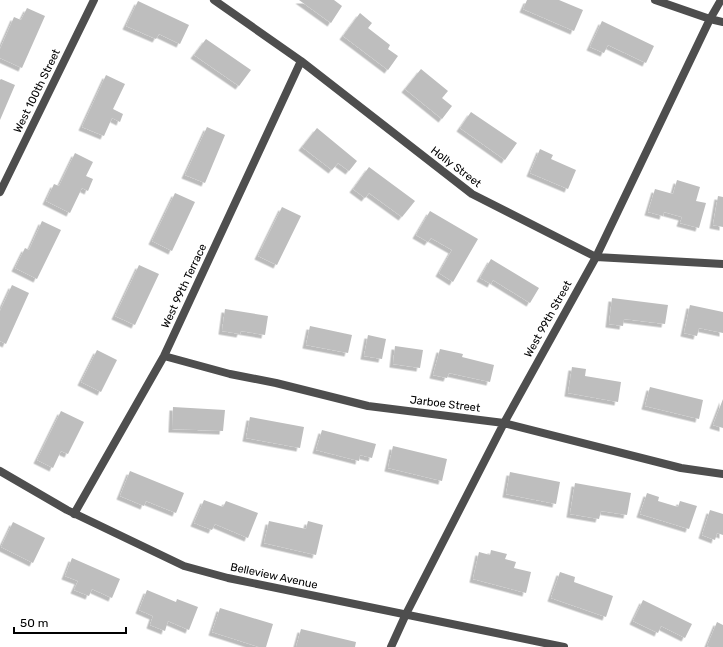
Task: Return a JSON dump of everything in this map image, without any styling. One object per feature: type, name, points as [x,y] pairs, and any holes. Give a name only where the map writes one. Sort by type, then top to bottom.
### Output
[{"type":"street","name":"West 100th Street","points":[[0,192],[94,0]]},
{"type":"street","name":"Holly Street","points":[[214,0],[301,61],[472,194],[596,257],[723,264]]},
{"type":"street","points":[[655,0],[723,22]]},
{"type":"street","name":"West 99th Street","points":[[391,647],[406,614],[504,423],[596,257],[720,0]]},
{"type":"street","name":"West 99th Terrace","points":[[74,514],[164,356],[301,61]]},
{"type":"street","name":"Jarboe Street","points":[[164,356],[230,374],[276,383],[368,406],[504,423],[681,468],[723,474]]},
{"type":"street","name":"Belleview Avenue","points":[[0,471],[74,514],[184,566],[228,578],[564,647]]},
{"type":"building","points":[[299,0],[334,0],[342,6],[331,23]]},
{"type":"building","points":[[527,0],[559,0],[583,10],[574,31],[523,9]]},
{"type":"building","points":[[138,1],[189,25],[180,44],[159,34],[156,39],[126,26]]},
{"type":"building","points":[[27,8],[45,16],[22,68],[0,58],[0,49],[14,17],[21,20]]},
{"type":"building","points":[[360,13],[372,23],[368,28],[390,45],[388,49],[398,56],[388,70],[343,36]]},
{"type":"building","points":[[602,21],[654,46],[646,63],[608,45],[604,53],[590,47]]},
{"type":"building","points":[[206,39],[251,70],[239,86],[194,55]]},
{"type":"building","points":[[421,69],[448,91],[442,98],[452,106],[442,119],[405,89]]},
{"type":"building","points":[[106,75],[125,84],[113,109],[123,114],[120,122],[112,118],[104,136],[82,127]]},
{"type":"building","points":[[1,79],[15,85],[0,120],[0,80]]},
{"type":"building","points":[[471,112],[517,143],[505,160],[460,128]]},
{"type":"building","points":[[207,127],[225,135],[205,183],[185,175]]},
{"type":"building","points":[[317,128],[357,161],[349,171],[338,163],[332,170],[302,147]]},
{"type":"building","points":[[540,149],[553,155],[551,159],[576,170],[568,189],[530,173]]},
{"type":"building","points":[[75,153],[93,162],[86,176],[93,179],[88,191],[82,188],[70,213],[46,201],[54,184],[59,186]]},
{"type":"building","points":[[369,167],[415,201],[402,217],[369,193],[365,198],[353,189]]},
{"type":"building","points":[[677,180],[700,187],[696,201],[706,203],[699,228],[680,223],[682,217],[664,212],[663,216],[648,212],[655,189],[673,194]]},
{"type":"building","points":[[175,193],[195,202],[172,251],[152,241]]},
{"type":"building","points":[[718,196],[723,197],[723,227],[713,225]]},
{"type":"building","points":[[282,207],[301,216],[277,265],[258,256]]},
{"type":"building","points":[[430,211],[478,239],[453,282],[439,273],[452,250],[431,238],[428,242],[416,235]]},
{"type":"building","points":[[42,221],[61,230],[37,279],[15,268],[25,248],[29,250]]},
{"type":"building","points":[[491,259],[539,288],[530,303],[493,280],[491,284],[480,278]]},
{"type":"building","points":[[139,265],[159,274],[135,325],[115,316]]},
{"type":"building","points":[[12,285],[29,293],[6,344],[0,341],[0,311]]},
{"type":"building","points":[[612,298],[668,305],[665,324],[624,319],[623,326],[609,324]]},
{"type":"building","points":[[690,305],[723,312],[723,333],[699,328],[697,336],[684,333]]},
{"type":"building","points":[[225,309],[268,316],[265,335],[241,331],[240,334],[222,331]]},
{"type":"building","points":[[310,326],[352,335],[348,353],[306,345]]},
{"type":"building","points":[[368,335],[386,339],[382,359],[364,356]]},
{"type":"building","points":[[395,346],[423,350],[420,368],[393,364]]},
{"type":"building","points":[[440,349],[463,354],[462,357],[494,365],[490,382],[449,373],[447,378],[433,375]]},
{"type":"building","points":[[97,350],[117,360],[101,392],[81,382]]},
{"type":"building","points":[[572,367],[586,369],[585,376],[621,382],[618,402],[568,393]]},
{"type":"building","points":[[650,387],[703,400],[699,419],[645,406]]},
{"type":"building","points":[[723,399],[723,428],[713,425]]},
{"type":"building","points":[[173,407],[225,410],[223,431],[172,429]]},
{"type":"building","points":[[61,411],[84,422],[68,454],[61,451],[53,468],[37,460]]},
{"type":"building","points":[[250,417],[304,427],[300,448],[246,438]]},
{"type":"building","points":[[322,430],[376,444],[372,458],[360,455],[359,461],[316,450]]},
{"type":"building","points":[[393,446],[447,459],[442,481],[388,468]]},
{"type":"building","points":[[130,471],[184,493],[176,513],[146,501],[144,506],[120,496]]},
{"type":"building","points":[[510,472],[560,482],[556,504],[506,494]]},
{"type":"building","points":[[575,483],[631,493],[627,515],[601,511],[599,519],[570,514]]},
{"type":"building","points":[[647,493],[659,497],[658,501],[678,507],[680,501],[697,506],[689,529],[640,514]]},
{"type":"building","points":[[204,500],[223,507],[226,501],[258,513],[248,538],[215,524],[212,530],[194,523]]},
{"type":"building","points":[[710,510],[723,514],[723,535],[717,533],[715,540],[702,535]]},
{"type":"building","points":[[269,521],[306,529],[308,521],[323,525],[316,555],[264,543]]},
{"type":"building","points":[[13,522],[45,538],[33,563],[1,547]]},
{"type":"building","points":[[491,550],[507,554],[505,559],[516,562],[514,568],[531,572],[526,593],[473,579],[479,552],[490,555]]},
{"type":"building","points":[[72,558],[120,579],[112,598],[92,589],[89,596],[74,590],[78,581],[65,576]]},
{"type":"building","points":[[560,572],[575,577],[574,582],[613,596],[606,617],[551,598]]},
{"type":"building","points":[[147,590],[176,602],[177,599],[198,607],[189,630],[168,621],[165,631],[150,625],[153,616],[139,610]]},
{"type":"building","points":[[643,600],[692,624],[685,638],[661,626],[658,633],[633,621]]},
{"type":"building","points":[[220,608],[273,624],[266,647],[259,647],[212,632]]},
{"type":"building","points":[[717,622],[723,625],[723,647],[707,646]]},
{"type":"building","points":[[301,629],[356,642],[355,647],[296,647]]}]
